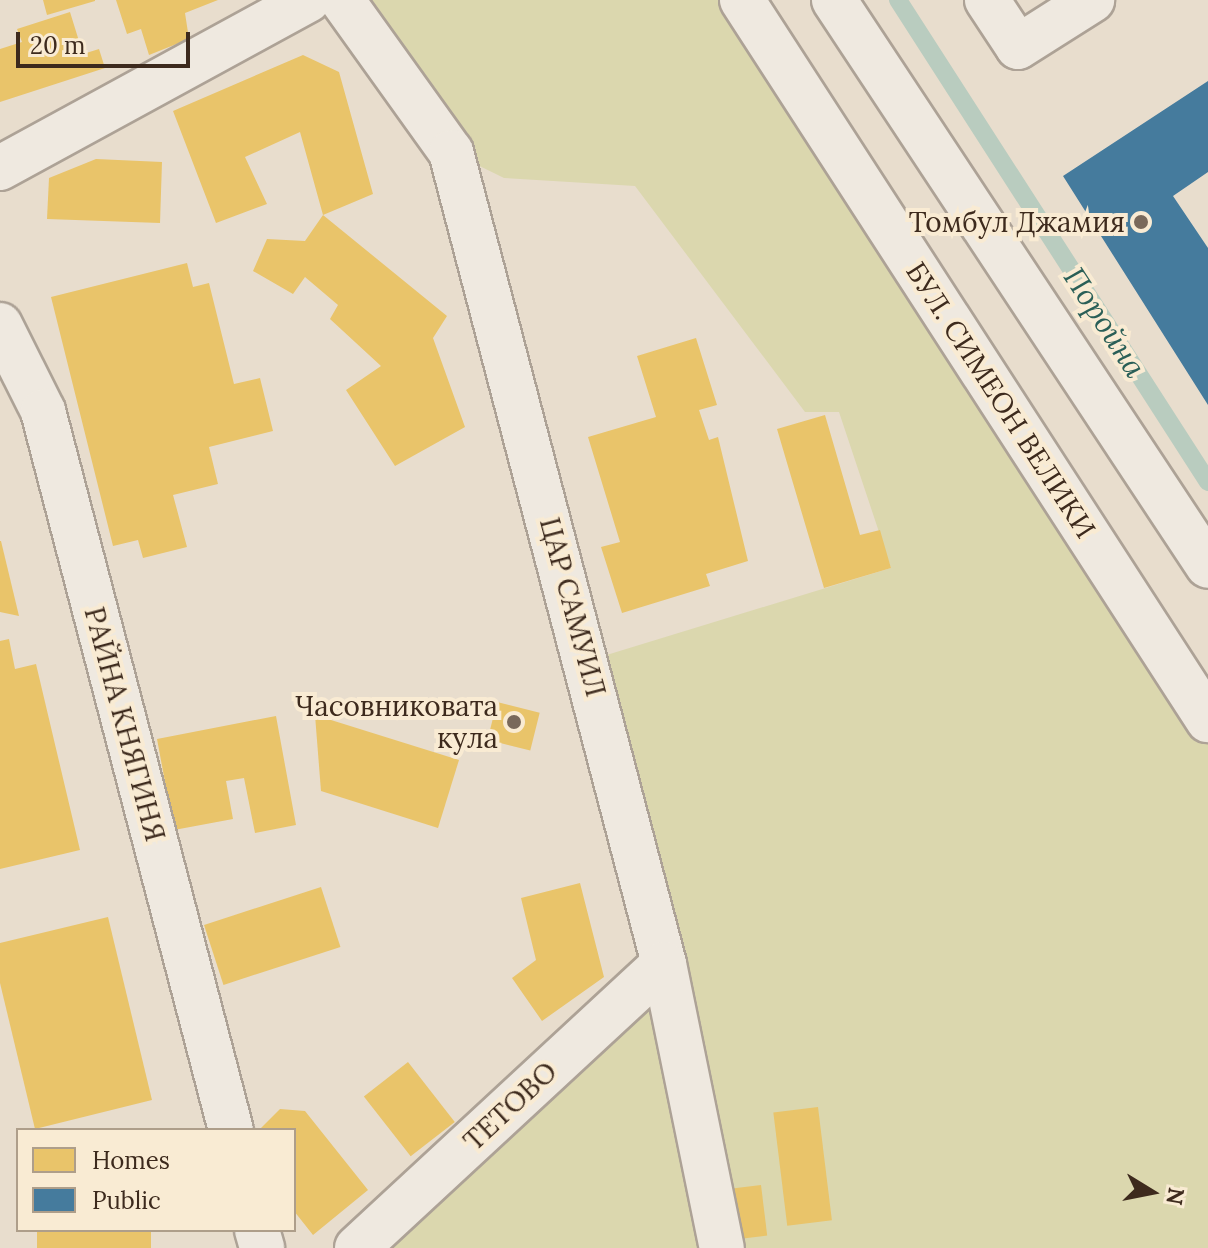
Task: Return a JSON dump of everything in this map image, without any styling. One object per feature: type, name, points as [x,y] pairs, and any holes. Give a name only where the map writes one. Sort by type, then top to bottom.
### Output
[{"type":"street","points":[[0,168],[308,0]]},
{"type":"street","name":"ЦАР САМУИЛ","points":[[342,0],[451,152],[664,964],[722,1248]]},
{"type":"street","name":"БУЛ. СИМЕОН ВЕЛИКИ","points":[[742,0],[1208,720]]},
{"type":"street","points":[[834,0],[1208,566]]},
{"type":"street","points":[[987,0],[1018,47],[1092,0]]},
{"type":"street","name":"РАЙНА КНЯГИНЯ","points":[[0,325],[43,411],[230,1128]]},
{"type":"street","name":"ТЕТОВО","points":[[357,1248],[664,964]]},
{"type":"shaded area","points":[[341,0],[742,0],[1208,720],[1208,1248],[357,1248],[664,964],[587,661],[891,568],[839,412],[805,412],[635,186],[504,178],[451,152]]},
{"type":"building: Homes","points":[[43,0],[95,0],[95,1],[47,15]]},
{"type":"building: Homes","points":[[116,0],[218,0],[185,13],[189,39],[149,55],[141,29],[127,34]]},
{"type":"building: Homes","points":[[70,12],[83,54],[99,49],[105,68],[0,102],[0,49],[22,42],[17,29]]},
{"type":"building: Homes","points":[[303,55],[339,72],[373,194],[323,215],[300,132],[245,157],[267,204],[216,223],[173,111]]},
{"type":"building: Homes","points":[[96,159],[162,162],[160,223],[47,219],[49,178]]},
{"type":"building: Homes","points":[[323,215],[447,316],[433,338],[465,427],[395,466],[346,390],[381,366],[330,319],[338,305],[305,277],[293,294],[253,271],[267,239],[305,241]]},
{"type":"building: Homes","points":[[187,263],[193,287],[209,283],[234,384],[260,378],[273,431],[209,447],[218,484],[173,495],[187,547],[143,558],[138,540],[113,546],[51,297]]},
{"type":"building: Homes","points":[[696,338],[717,405],[699,410],[709,440],[718,437],[748,561],[706,574],[710,586],[622,613],[601,547],[620,542],[588,437],[656,417],[637,356]]},
{"type":"building: Homes","points":[[825,415],[860,535],[880,530],[891,568],[824,588],[777,429]]},
{"type":"building: Homes","points":[[1,541],[19,616],[0,612]]},
{"type":"building: Homes","points":[[9,639],[15,669],[36,664],[80,850],[0,869],[0,641]]},
{"type":"building: Homes","name":"Часовниковата кула","points":[[497,702],[540,713],[530,750],[488,740]]},
{"type":"building: Homes","points":[[315,715],[459,760],[438,828],[321,791]]},
{"type":"building: Homes","points":[[276,716],[296,825],[255,833],[244,778],[226,781],[233,819],[174,830],[157,739]]},
{"type":"building: Homes","points":[[580,883],[604,977],[542,1021],[512,978],[536,960],[521,898]]},
{"type":"building: Homes","points":[[321,887],[340,947],[223,985],[204,925]]},
{"type":"building: Homes","points":[[108,917],[152,1100],[35,1128],[0,983],[0,943]]},
{"type":"building: Homes","points":[[408,1062],[455,1122],[411,1156],[364,1096]]},
{"type":"building: Homes","points":[[818,1107],[832,1220],[787,1226],[773,1112]]},
{"type":"building: Homes","points":[[280,1109],[305,1111],[368,1190],[313,1235],[296,1214],[296,1128],[261,1128]]},
{"type":"building: Homes","points":[[761,1185],[767,1236],[729,1240],[722,1190]]},
{"type":"building: Homes","points":[[37,1232],[151,1232],[151,1248],[37,1248]]},
{"type":"building: Public","name":"Томбул Джамия","points":[[1208,81],[1208,172],[1173,196],[1208,248],[1208,405],[1063,176]]},
{"type":"waterway","name":"Поройна","points":[[898,0],[1208,482]]},
{"type":"place","name":"Томбул Джамия","points":[[1141,222]]},
{"type":"place","name":"Часовниковата кула","points":[[514,722]]}]
